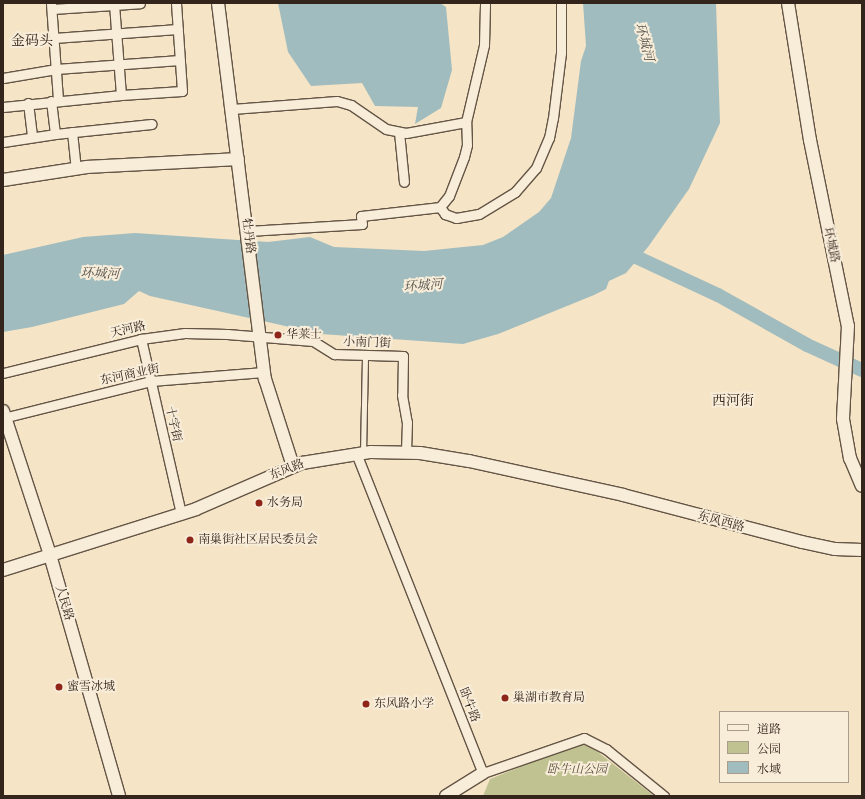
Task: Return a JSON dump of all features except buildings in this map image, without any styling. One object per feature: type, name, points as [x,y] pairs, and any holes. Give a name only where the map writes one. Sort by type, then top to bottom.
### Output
[{"type":"street","points":[[54,134],[56,69],[52,6],[140,3]]},
{"type":"street","points":[[3,107],[121,95],[182,91],[176,3]]},
{"type":"street","name":"牡丹路","points":[[218,3],[261,333],[264,372],[268,396],[292,466]]},
{"type":"street","points":[[248,231],[362,224],[361,216],[440,207],[449,196],[464,157],[466,145],[466,122],[484,45],[485,3]]},
{"type":"street","points":[[440,207],[452,217],[479,214],[515,192],[536,168],[549,138],[553,118],[561,53],[561,3]]},
{"type":"street","name":"环城路","points":[[788,3],[810,140],[848,326],[843,395],[845,436],[853,466],[862,486]]},
{"type":"street","points":[[114,5],[121,95]]},
{"type":"street","points":[[54,38],[178,29]]},
{"type":"street","points":[[3,78],[56,69],[180,60]]},
{"type":"street","points":[[232,109],[337,101],[351,105],[380,126],[399,132],[424,132],[466,122]]},
{"type":"street","points":[[28,104],[32,137]]},
{"type":"street","points":[[3,142],[54,134],[151,124]]},
{"type":"street","points":[[72,132],[76,168]]},
{"type":"street","points":[[399,132],[404,182]]},
{"type":"street","points":[[3,180],[76,168],[238,159]]},
{"type":"street","name":"天河路","points":[[3,373],[141,339],[204,333],[261,333]]},
{"type":"street","name":"小南门街","points":[[261,333],[316,342],[334,354],[403,356],[402,395],[407,422],[406,452]]},
{"type":"street","name":"十字街","points":[[141,339],[181,514]]},
{"type":"street","name":"东河商业街","points":[[4,416],[151,381],[264,372]]},
{"type":"street","name":"人民路","points":[[4,416],[50,555],[119,796]]},
{"type":"street","name":"东风路","points":[[3,570],[181,514],[292,466],[320,458],[360,453],[406,452],[468,461],[582,486]]},
{"type":"street","name":"卧牛路","points":[[360,453],[483,774]]},
{"type":"street","name":"东风西路","points":[[582,486],[802,542],[835,549],[862,550]]},
{"type":"street","points":[[446,796],[483,774],[584,738],[598,744],[664,796]]},
{"type":"lane","points":[[360,453],[365,354]]},
{"type":"green space","name":"卧牛山公园","points":[[580,743],[594,749],[654,796],[483,796],[490,779]]},
{"type":"water","points":[[278,3],[440,3],[446,7],[452,70],[441,108],[415,124],[418,107],[375,106],[362,83],[311,86],[288,52]]},
{"type":"water","name":"环城河","points":[[583,3],[716,3],[720,123],[689,189],[648,247],[626,273],[609,281],[606,289],[498,334],[463,344],[321,334],[150,296],[139,291],[124,304],[32,327],[3,332],[3,255],[83,237],[135,233],[268,242],[310,237],[334,247],[424,251],[483,245],[503,237],[539,212],[551,198],[571,138],[581,61],[586,46]]},
{"type":"waterway","points":[[621,250],[718,295],[807,345],[862,370]]},
{"type":"place","name":"华莱士","points":[[278,335]]},
{"type":"place","name":"水务局","points":[[259,503]]},
{"type":"place","name":"南巢街社区居民委员会","points":[[190,540]]},
{"type":"place","name":"蜜雪冰城","points":[[59,687]]},
{"type":"place","name":"巢湖市教育局","points":[[505,698]]},
{"type":"place","name":"东风路小学","points":[[366,704]]},
{"type":"district","name":"金码头","points":[[32,41]]},
{"type":"district","name":"西河街","points":[[733,401]]}]
